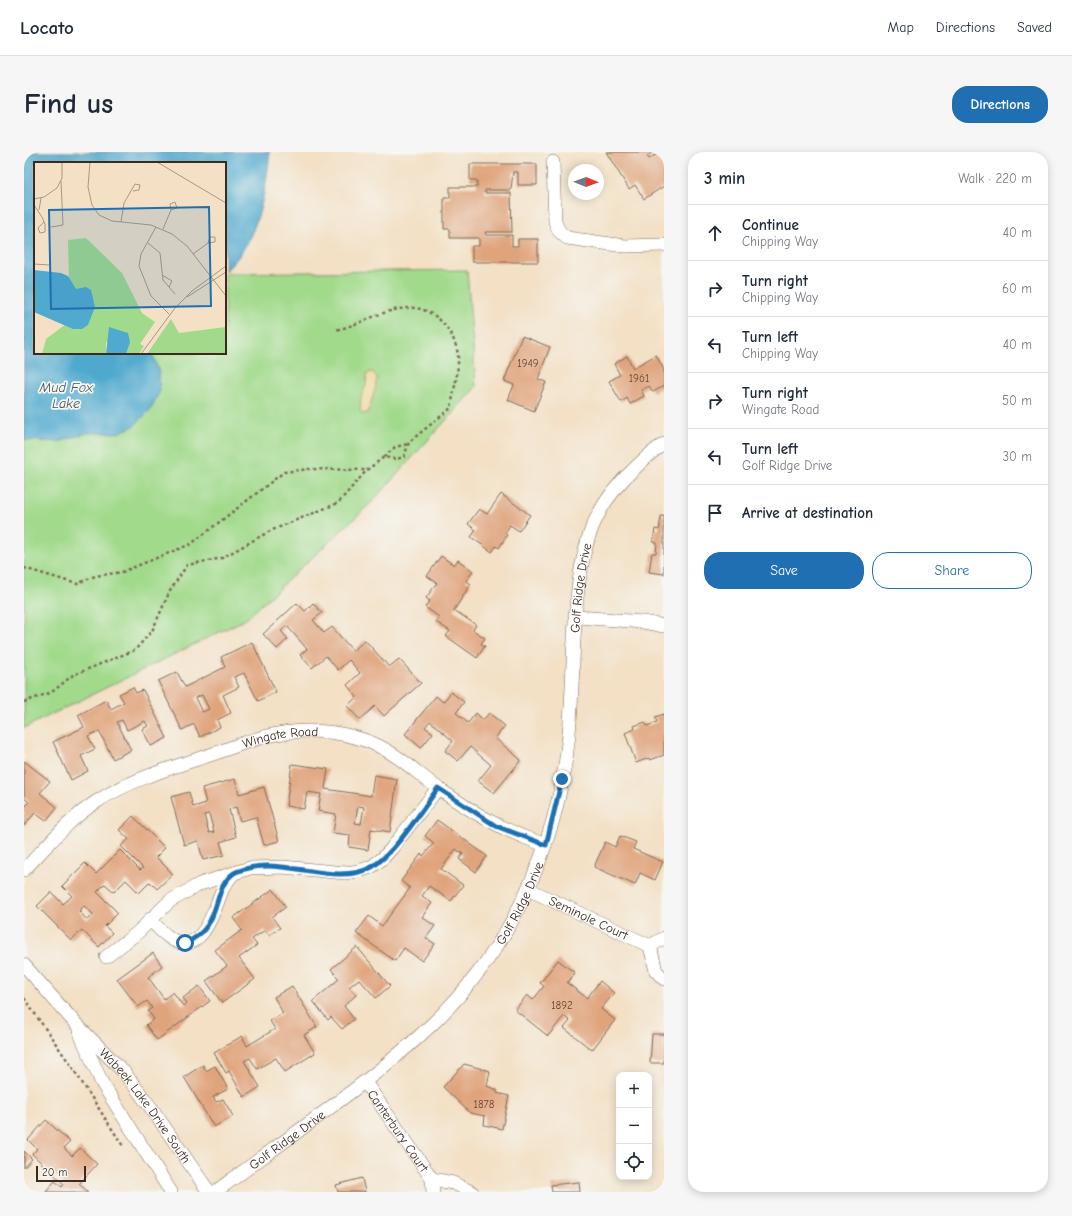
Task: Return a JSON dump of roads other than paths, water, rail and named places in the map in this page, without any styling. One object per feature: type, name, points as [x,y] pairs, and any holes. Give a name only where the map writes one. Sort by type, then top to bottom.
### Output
[{"type":"street","points":[[553,162],[555,222],[559,231],[567,238],[625,246],[664,245]]},
{"type":"street","name":"Golf Ridge Drive","points":[[215,1192],[365,1082],[416,1041],[451,1006],[494,950],[528,889],[546,845],[556,810],[568,744],[577,617],[583,558],[590,534],[608,498],[624,478],[664,444]]},
{"type":"street","points":[[577,617],[643,622],[664,626]]},
{"type":"street","name":"Wingate Road","points":[[24,870],[83,811],[114,791],[161,772],[279,733],[323,732],[347,735],[371,742],[389,751],[438,788],[496,826],[546,845]]},
{"type":"street","points":[[106,957],[137,933],[164,905],[200,884],[250,868],[266,866],[345,873],[360,871],[371,867],[382,859],[392,848],[438,788]]},
{"type":"street","points":[[150,919],[170,939],[179,943],[191,941],[198,937],[210,922],[224,886],[234,873]]},
{"type":"street","name":"Seminole Court","points":[[528,889],[650,946]]},
{"type":"street","points":[[664,938],[650,946],[656,971],[664,979]]},
{"type":"street","name":"Wabeek Lake Drive South","points":[[24,965],[76,1024],[123,1071],[152,1108],[209,1192]]},
{"type":"street","name":"Wabeek Lake Drive South","points":[[76,1024],[102,1083],[170,1192]]},
{"type":"street","name":"Canterbury Court","points":[[365,1082],[432,1185],[460,1186],[472,1192]]},
{"type":"water","name":"Mud Fox Lake","points":[[24,152],[270,152],[266,183],[258,216],[245,246],[236,260],[226,270],[226,162],[34,162],[34,354],[152,354],[159,372],[160,391],[150,410],[134,426],[118,433],[88,433],[58,442],[24,440]]}]
